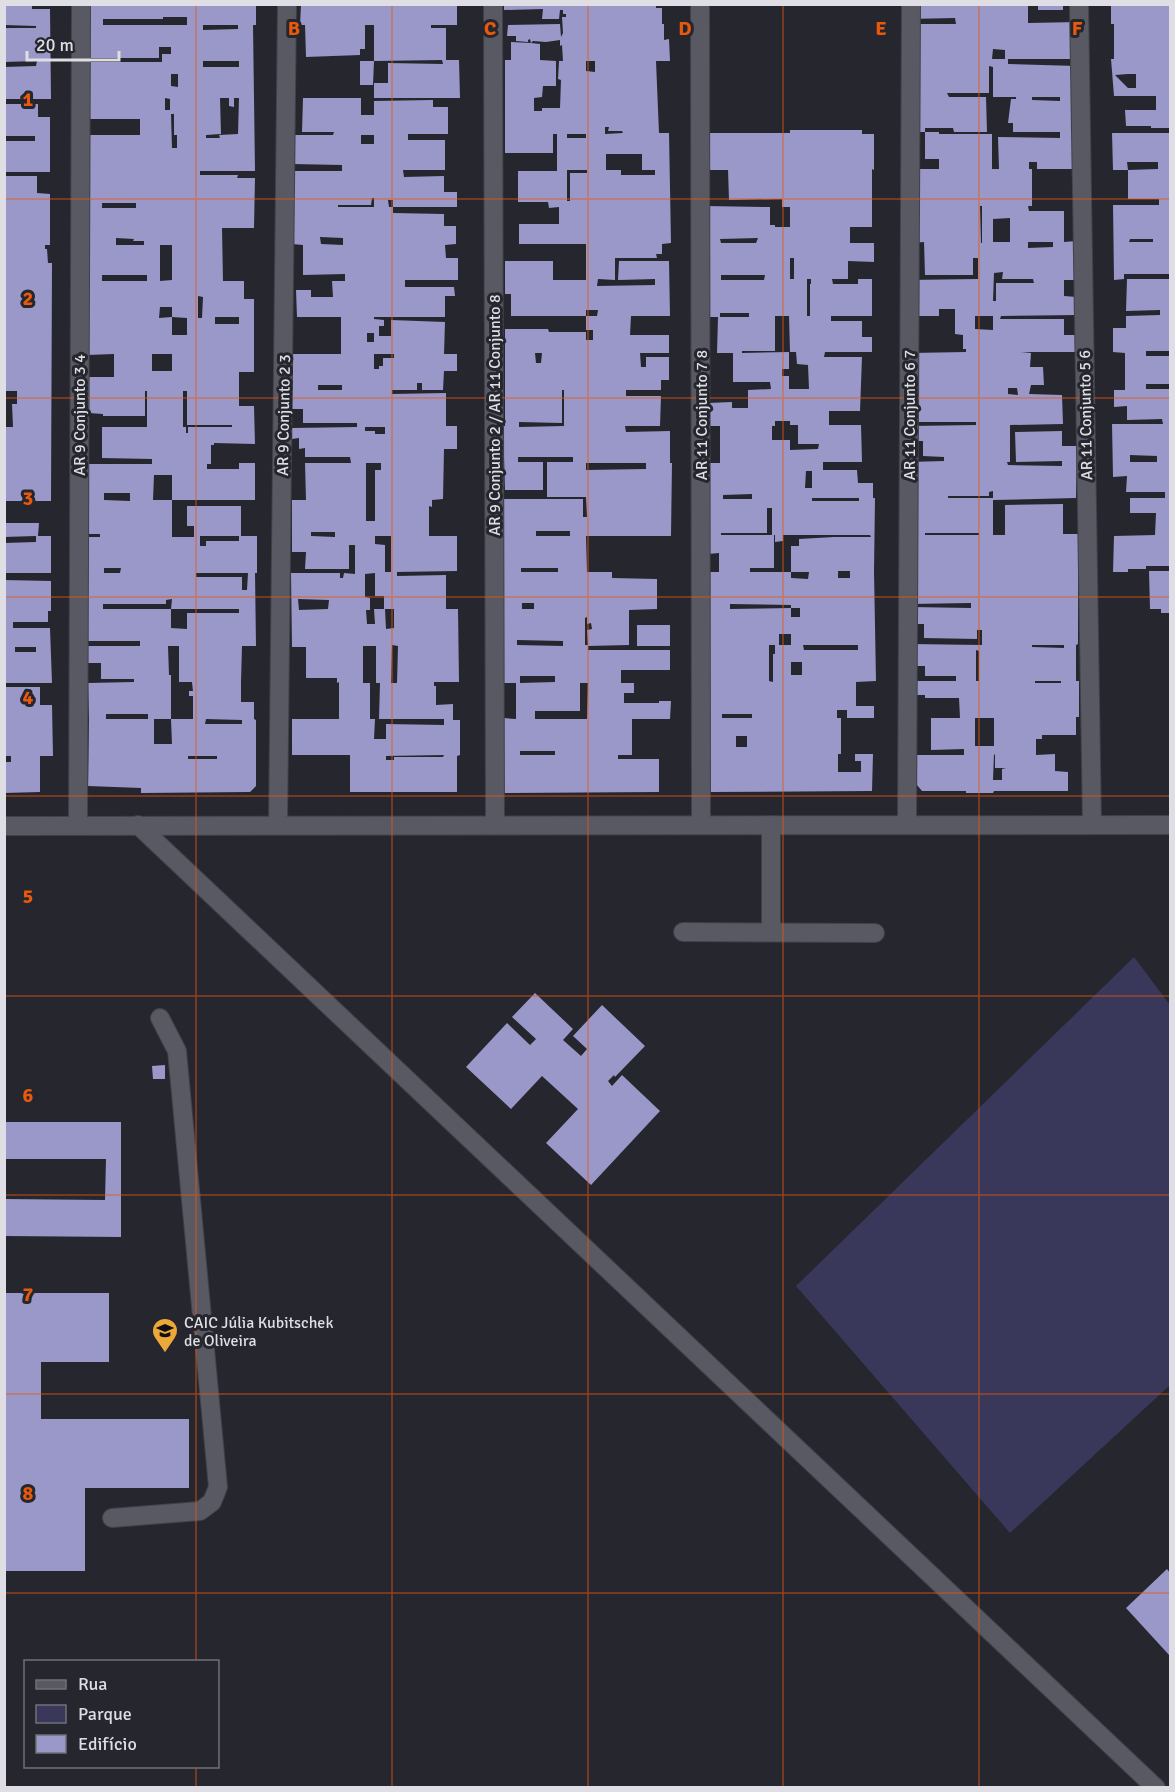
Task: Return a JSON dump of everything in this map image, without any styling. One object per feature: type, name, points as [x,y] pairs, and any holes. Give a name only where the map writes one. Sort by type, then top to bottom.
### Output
[{"type":"street","name":"AR 9 Conjunto 3 4","points":[[78,826],[81,4]]},
{"type":"street","name":"AR 9 Conjunto 2 3","points":[[278,825],[287,4]]},
{"type":"street","name":"AR 9 Conjunto 2 / AR 11 Conjunto 8","points":[[493,4],[495,825]]},
{"type":"street","name":"AR 11 Conjunto 7 8","points":[[700,4],[701,825]]},
{"type":"street","name":"AR 11 Conjunto 6 7","points":[[907,825],[911,4]]},
{"type":"street","name":"AR 11 Conjunto 5 6","points":[[1079,4],[1092,825]]},
{"type":"street","points":[[138,825],[1156,1788]]},
{"type":"street","points":[[771,825],[771,932]]},
{"type":"street","points":[[4,826],[1170,825]]},
{"type":"street","points":[[683,932],[875,933]]},
{"type":"street","points":[[112,1518],[200,1511],[212,1502],[218,1487],[177,1051],[160,1018]]},
{"type":"green space","points":[[1134,957],[1170,1005],[1170,1385],[1010,1533],[796,1286]]},
{"type":"building","points":[[4,4],[32,4],[32,9],[50,9],[51,99],[4,99],[4,67],[36,66],[37,61],[4,62],[4,28],[36,28],[36,26],[4,25]]},
{"type":"building","points":[[86,4],[256,4],[256,25],[253,25],[255,171],[200,171],[200,175],[238,175],[237,178],[255,178],[254,228],[222,228],[223,281],[244,281],[244,299],[254,299],[254,372],[239,372],[239,406],[254,406],[255,444],[214,443],[211,445],[211,464],[207,464],[207,469],[239,469],[239,463],[255,463],[255,500],[172,500],[172,537],[194,537],[194,526],[187,526],[187,506],[241,506],[241,536],[257,536],[256,646],[242,646],[241,682],[241,702],[254,702],[254,719],[256,720],[256,786],[250,792],[141,793],[141,788],[88,786],[88,683],[134,682],[134,679],[101,679],[101,663],[87,663],[87,646],[140,646],[140,641],[88,641],[88,537],[100,537],[100,534],[87,534],[89,464],[152,464],[152,459],[102,458],[102,427],[147,427],[147,391],[145,391],[145,416],[103,416],[103,414],[88,413],[89,377],[114,377],[114,354],[87,355],[87,318],[89,318],[88,135],[140,135],[140,119],[89,119],[88,62],[162,62],[162,54],[171,54],[171,47],[159,47],[159,58],[87,58]],"holes":[[[187,17],[187,25],[103,25],[103,19]],[[203,25],[238,25],[238,29],[203,30]],[[203,61],[239,61],[239,67],[203,67]],[[171,74],[178,74],[178,87],[171,86]],[[165,98],[170,99],[170,110],[165,110]],[[220,98],[229,98],[229,106],[234,107],[234,98],[239,98],[238,134],[219,135],[220,138],[206,138],[206,135],[221,134]],[[171,114],[174,114],[174,135],[177,135],[177,148],[172,148]],[[102,203],[136,203],[136,208],[102,208]],[[116,238],[134,239],[133,241],[144,241],[144,245],[116,245]],[[160,245],[172,245],[172,280],[160,281]],[[102,275],[147,275],[147,281],[102,281]],[[198,296],[203,297],[202,318],[198,318]],[[160,307],[172,307],[172,317],[159,318]],[[172,317],[187,318],[187,335],[172,335]],[[215,317],[239,317],[239,324],[215,324]],[[152,354],[172,354],[172,371],[152,371]],[[183,391],[187,391],[187,425],[232,425],[232,427],[188,427],[188,433],[186,433],[186,427],[183,427]],[[154,475],[172,475],[172,500],[153,500]],[[104,493],[130,493],[130,501],[104,500]],[[200,536],[239,536],[239,541],[206,541],[206,546],[200,546]],[[104,568],[121,568],[120,573],[104,573]],[[196,573],[248,573],[247,590],[242,590],[242,577],[196,577]],[[172,599],[171,609],[103,609],[103,604],[166,604],[166,600]],[[171,609],[239,609],[239,613],[187,613],[187,629],[171,628]],[[168,646],[179,646],[179,682],[192,682],[193,691],[189,691],[189,696],[193,696],[193,719],[171,719],[171,675],[169,675]],[[106,714],[148,714],[148,719],[106,719]],[[154,719],[171,719],[172,744],[154,744]],[[206,719],[242,720],[242,724],[205,724]],[[188,756],[217,756],[217,759],[188,759]]]},
{"type":"building","points":[[504,4],[656,4],[656,8],[662,8],[664,40],[669,39],[670,61],[656,61],[659,133],[669,133],[671,243],[662,244],[662,254],[656,254],[657,258],[615,258],[615,280],[598,279],[597,286],[655,285],[655,279],[618,280],[619,261],[669,261],[670,316],[631,316],[630,335],[669,335],[669,353],[640,353],[641,367],[646,367],[646,357],[669,357],[669,380],[661,380],[661,390],[626,390],[626,396],[661,396],[660,426],[625,426],[626,432],[670,431],[671,536],[586,536],[587,572],[612,572],[612,578],[657,579],[657,609],[629,610],[629,645],[588,646],[588,650],[670,650],[670,670],[621,670],[621,683],[634,683],[634,693],[624,693],[624,703],[671,701],[670,719],[632,719],[632,755],[618,755],[618,759],[659,759],[659,792],[504,793],[503,718],[516,719],[516,683],[502,683],[502,499],[583,499],[583,517],[587,517],[586,497],[547,497],[547,462],[573,462],[573,457],[518,457],[518,462],[543,462],[543,490],[505,490],[503,426],[505,426],[505,329],[586,332],[586,340],[593,340],[593,330],[586,330],[586,316],[511,316],[511,294],[505,294],[505,261],[553,261],[553,280],[586,280],[586,244],[519,244],[519,224],[559,224],[559,207],[549,208],[548,202],[518,202],[518,171],[557,171],[557,134],[553,134],[553,153],[505,153],[505,60],[511,60],[511,42],[531,43],[530,39],[528,42],[516,41],[516,36],[507,36],[508,25],[560,24],[561,37],[562,17],[566,17],[566,14],[560,10],[559,19],[542,19],[543,9],[504,10]],"holes":[[[560,40],[563,61],[559,61],[560,108],[542,108],[542,111],[534,111],[534,98],[542,97],[543,86],[556,86],[556,61],[540,60],[540,44],[531,43]],[[586,61],[595,61],[595,72],[586,71]],[[605,127],[609,127],[608,131],[622,131],[623,133],[605,134]],[[567,134],[586,134],[586,138],[567,138]],[[606,154],[642,154],[642,170],[655,170],[655,175],[621,175],[621,170],[606,170]],[[567,170],[587,170],[587,173],[570,173],[570,201],[567,201]],[[586,310],[598,310],[597,316],[586,316]],[[535,353],[542,353],[541,363],[536,363]],[[562,390],[564,390],[564,426],[519,427],[519,422],[562,423]],[[586,463],[646,463],[646,469],[586,470]],[[536,531],[570,531],[570,536],[536,536]],[[521,568],[558,568],[558,572],[521,572]],[[522,603],[534,603],[534,609],[522,609]],[[587,617],[587,624],[591,623],[592,629],[587,630],[588,645],[585,645],[585,618]],[[517,640],[563,641],[563,646],[517,645]],[[520,676],[555,676],[555,682],[520,683]],[[580,683],[588,683],[587,719],[535,719],[535,711],[580,711]],[[520,751],[555,751],[555,755],[520,755]]]},
{"type":"building","points":[[909,4],[1028,4],[1028,23],[1078,22],[1075,59],[1008,59],[1008,64],[1077,66],[1076,169],[1037,169],[1037,162],[1029,162],[1029,169],[1032,169],[1032,206],[1028,206],[1029,211],[1064,211],[1064,242],[1076,241],[1076,280],[1064,280],[1064,296],[1077,297],[1077,315],[1001,316],[1000,319],[1064,319],[1064,335],[1077,335],[1078,352],[1021,352],[1031,353],[1030,367],[1043,367],[1044,385],[1031,385],[1029,394],[1062,395],[1063,424],[1010,425],[1010,462],[1007,462],[1008,465],[1062,466],[1062,461],[1016,462],[1015,432],[1062,431],[1062,446],[1077,446],[1076,498],[993,500],[993,535],[1005,535],[1005,505],[1063,504],[1063,534],[1078,534],[1076,681],[1079,681],[1079,717],[1076,717],[1076,735],[1042,735],[1042,739],[1036,739],[1036,755],[1055,754],[1055,771],[1068,772],[1068,791],[966,793],[966,791],[922,791],[912,779],[912,755],[964,755],[964,749],[931,750],[931,718],[960,718],[959,698],[925,698],[925,695],[912,695],[912,681],[956,681],[956,676],[925,676],[925,666],[911,666],[910,644],[982,645],[982,630],[977,630],[977,639],[924,638],[924,624],[911,624],[911,607],[971,608],[971,603],[910,604],[909,462],[944,461],[944,457],[923,456],[923,441],[911,441],[911,426],[976,425],[976,422],[910,422],[910,353],[966,352],[966,349],[963,349],[963,335],[955,334],[955,309],[939,309],[939,316],[909,316],[908,280],[978,279],[978,258],[973,258],[973,275],[925,275],[924,242],[910,243],[910,169],[939,169],[939,159],[925,159],[925,132],[909,132],[914,24],[956,24],[955,18],[908,19]],"holes":[[[993,49],[1005,50],[1005,59],[992,59]],[[989,66],[993,67],[993,97],[1016,97],[1016,99],[1011,99],[1008,123],[1013,123],[1013,132],[1060,132],[1060,138],[998,137],[999,169],[992,169],[992,134],[939,134],[939,132],[925,132],[925,128],[953,128],[954,132],[987,132],[986,97],[949,97],[947,93],[989,93]],[[1032,97],[1060,97],[1060,101],[1032,100]],[[980,206],[982,206],[982,243],[981,243]],[[1010,218],[1010,242],[993,242],[993,219]],[[1028,242],[1053,242],[1053,247],[1028,248]],[[1003,272],[1002,279],[1033,279],[1034,283],[996,283],[996,301],[993,301],[994,273]],[[975,316],[993,316],[993,330],[975,329]],[[1008,388],[1017,388],[1018,395],[1008,394]],[[993,491],[993,498],[948,498],[948,496],[989,496],[989,492]],[[925,533],[979,533],[979,535],[925,535]],[[1032,645],[1064,645],[1064,648],[1032,647]],[[976,650],[979,651],[979,681],[976,681]],[[1035,681],[1061,681],[1061,683],[1035,683]],[[975,718],[994,718],[994,746],[975,746]],[[994,754],[995,768],[1006,768],[1002,769],[1002,780],[993,780]]]},
{"type":"building","points":[[1038,4],[1063,4],[1063,10],[1038,10]]},
{"type":"building","points":[[1111,4],[1170,4],[1170,128],[1126,126],[1125,110],[1156,110],[1156,96],[1114,96],[1111,59],[1114,59],[1114,24],[1111,24]],"holes":[[[1136,74],[1136,88],[1128,88],[1115,75]]]},
{"type":"building","points":[[301,5],[457,5],[457,25],[431,25],[431,28],[446,28],[446,60],[459,60],[460,98],[374,98],[374,83],[388,83],[388,63],[443,64],[442,60],[374,61],[374,25],[365,25],[365,49],[360,49],[360,55],[306,57],[305,25],[300,25]]},
{"type":"building","points":[[360,61],[374,61],[373,85],[360,85]]},
{"type":"building","points":[[303,98],[361,98],[361,115],[374,115],[374,101],[433,100],[433,107],[448,107],[448,134],[408,134],[408,140],[445,140],[445,170],[403,170],[404,177],[444,176],[444,192],[457,192],[457,207],[393,207],[393,213],[444,214],[444,226],[456,226],[456,244],[445,245],[446,258],[458,258],[458,280],[405,280],[405,287],[454,287],[455,296],[445,296],[445,317],[374,317],[374,319],[384,320],[384,326],[379,326],[379,336],[391,336],[391,320],[445,322],[444,354],[457,354],[457,371],[444,371],[443,390],[422,390],[422,383],[417,383],[417,390],[392,390],[392,394],[446,393],[446,426],[457,426],[457,449],[444,449],[443,499],[432,500],[432,507],[429,506],[429,536],[457,536],[457,571],[397,572],[397,576],[446,575],[446,609],[458,609],[459,682],[434,682],[436,705],[453,704],[453,720],[460,720],[457,792],[350,792],[350,755],[292,755],[292,719],[339,719],[339,682],[337,683],[337,678],[306,678],[306,647],[292,647],[291,573],[340,573],[340,578],[343,578],[344,573],[355,574],[355,545],[349,545],[349,569],[305,569],[306,552],[292,552],[292,500],[306,500],[305,463],[351,463],[350,457],[305,457],[305,448],[299,449],[299,438],[292,439],[292,428],[357,427],[357,423],[303,423],[303,409],[291,409],[292,354],[341,354],[341,317],[297,317],[296,290],[311,290],[311,297],[333,297],[332,281],[345,281],[345,274],[303,275],[303,245],[292,244],[291,171],[342,171],[342,165],[292,164],[292,135],[333,135],[334,132],[302,132]],"holes":[[[361,135],[374,135],[374,144],[361,144]],[[372,198],[374,198],[374,207],[338,207],[338,205],[371,205]],[[388,200],[393,200],[393,207],[389,207]],[[320,237],[343,238],[343,245],[321,244]],[[367,333],[374,333],[374,342],[367,342]],[[374,354],[394,354],[394,358],[383,358],[383,366],[379,366],[379,369],[374,369]],[[318,385],[342,385],[342,390],[318,390]],[[365,427],[385,427],[385,434],[375,434],[375,431],[365,431]],[[366,463],[381,463],[381,470],[375,470],[375,521],[366,521]],[[311,532],[335,532],[335,537],[311,536]],[[375,536],[391,536],[391,572],[385,572],[385,545],[375,544]],[[375,573],[375,596],[384,596],[384,609],[374,609],[375,624],[367,624],[366,610],[370,610],[370,598],[365,597],[365,574]],[[298,599],[329,600],[328,609],[299,610]],[[385,609],[394,609],[394,628],[386,629]],[[392,645],[398,646],[397,683],[391,683]],[[363,646],[376,646],[376,683],[380,683],[379,719],[444,719],[444,725],[386,724],[386,739],[374,739],[375,719],[370,719],[370,683],[363,683]],[[444,755],[443,757],[394,757],[394,760],[386,760],[386,756]]]},
{"type":"building","points":[[4,104],[38,104],[38,117],[50,117],[50,172],[4,172],[4,141],[35,141],[35,136],[4,136]]},
{"type":"building","points":[[790,130],[862,130],[862,134],[874,134],[872,227],[850,227],[850,243],[874,243],[874,262],[848,261],[848,279],[832,279],[833,284],[858,284],[858,279],[872,279],[872,316],[831,316],[831,321],[862,321],[862,337],[872,337],[872,352],[825,352],[824,357],[862,357],[860,411],[829,411],[829,425],[861,425],[862,462],[823,462],[823,470],[857,470],[858,483],[873,483],[876,681],[856,682],[856,706],[874,706],[874,718],[847,718],[847,710],[837,710],[837,718],[841,718],[841,754],[838,754],[838,772],[861,772],[861,761],[855,761],[855,754],[873,754],[872,791],[709,792],[705,572],[719,572],[719,553],[708,554],[707,463],[720,463],[720,426],[707,426],[708,403],[732,402],[732,408],[748,408],[748,390],[771,389],[770,382],[733,382],[733,353],[717,353],[718,317],[705,317],[705,206],[770,207],[770,225],[775,225],[775,227],[790,227],[790,207],[782,207],[782,199],[729,200],[728,170],[707,170],[707,133],[790,133]],"holes":[[[758,238],[756,243],[721,243],[720,239]],[[790,258],[794,258],[794,279],[790,279]],[[721,275],[765,275],[764,280],[721,280]],[[807,279],[811,279],[810,316],[807,316]],[[720,313],[749,313],[749,317],[720,317]],[[775,316],[789,316],[790,352],[796,352],[797,364],[808,365],[809,389],[789,389],[789,376],[782,376],[782,369],[789,369],[789,352],[742,353],[742,351],[775,351]],[[775,421],[790,421],[790,425],[798,425],[798,444],[819,444],[818,449],[790,450],[790,440],[772,440],[772,426],[775,426]],[[806,471],[812,471],[812,488],[805,488]],[[752,494],[752,499],[723,499],[723,495]],[[812,498],[859,498],[859,501],[812,501]],[[767,508],[772,508],[772,535],[721,535],[721,533],[767,533]],[[774,535],[775,542],[783,541],[783,535],[870,535],[871,537],[799,539],[799,546],[791,546],[791,572],[750,572],[750,568],[774,568]],[[838,571],[850,571],[850,578],[838,578]],[[791,572],[809,572],[808,579],[791,578]],[[730,604],[791,605],[791,608],[730,609]],[[791,608],[800,608],[800,617],[791,617]],[[779,634],[791,634],[791,645],[779,645]],[[769,645],[775,645],[775,654],[773,654],[773,682],[769,681]],[[803,645],[858,645],[858,650],[804,650]],[[791,662],[802,662],[802,675],[791,675]],[[722,714],[752,714],[752,718],[722,718]],[[736,736],[747,736],[747,747],[736,747]]]},
{"type":"building","points":[[1112,133],[1170,133],[1170,274],[1124,274],[1124,279],[1114,280],[1113,205],[1159,205],[1159,199],[1128,199],[1128,170],[1113,170]],"holes":[[[1127,162],[1158,162],[1158,169],[1128,170]],[[1130,239],[1153,239],[1153,242],[1129,242]]]},
{"type":"building","points":[[4,176],[37,176],[37,193],[50,194],[50,245],[45,245],[45,249],[47,249],[48,263],[52,263],[51,501],[4,501],[4,427],[13,427],[12,404],[17,404],[17,391],[4,391]]},
{"type":"building","points":[[1127,279],[1170,279],[1170,351],[1146,351],[1146,356],[1170,356],[1170,384],[1146,384],[1146,389],[1170,389],[1170,566],[1146,566],[1146,569],[1113,572],[1114,536],[1155,535],[1156,513],[1130,513],[1130,498],[1165,498],[1165,492],[1126,492],[1127,476],[1113,477],[1112,424],[1163,424],[1162,419],[1127,420],[1127,406],[1114,407],[1114,390],[1125,390],[1125,353],[1113,352],[1113,328],[1126,328],[1126,316],[1160,315],[1160,310],[1126,311]],"holes":[[[1130,455],[1157,456],[1157,462],[1130,462]]]},
{"type":"building","points":[[4,523],[39,523],[38,536],[51,536],[51,573],[4,573],[4,543],[36,542],[36,536],[4,537]]},
{"type":"building","points":[[1149,571],[1170,571],[1170,613],[1161,613],[1161,609],[1150,609]]},
{"type":"building","points":[[4,580],[51,581],[51,611],[48,611],[48,622],[13,622],[13,628],[50,628],[52,683],[4,683]],"holes":[[[15,647],[36,647],[36,652],[15,652]]]},
{"type":"building","points":[[637,625],[670,625],[670,646],[637,646]]},
{"type":"building","points":[[4,687],[40,687],[40,705],[52,705],[53,756],[40,756],[40,792],[4,793],[4,762],[11,762],[11,756],[4,756]]},
{"type":"building","points":[[535,993],[573,1029],[563,1040],[581,1056],[587,1049],[573,1036],[602,1005],[645,1046],[615,1077],[614,1075],[608,1081],[612,1086],[622,1075],[660,1111],[591,1185],[546,1143],[578,1109],[542,1076],[511,1109],[466,1067],[507,1023],[530,1045],[536,1039],[512,1017]]},
{"type":"building","points":[[165,1065],[165,1079],[153,1079],[152,1066]]},
{"type":"building","points":[[4,1122],[121,1122],[121,1237],[4,1236],[4,1199],[105,1200],[106,1159],[4,1159]]},
{"type":"building","points":[[4,1293],[109,1293],[109,1362],[41,1362],[41,1419],[189,1419],[189,1488],[85,1488],[85,1571],[4,1571]]},
{"type":"building","points":[[1167,1569],[1170,1573],[1170,1656],[1126,1608]]},
{"type":"place","name":"CAIC Júlia Kubitschek de Oliveira","points":[[165,1354]]}]
